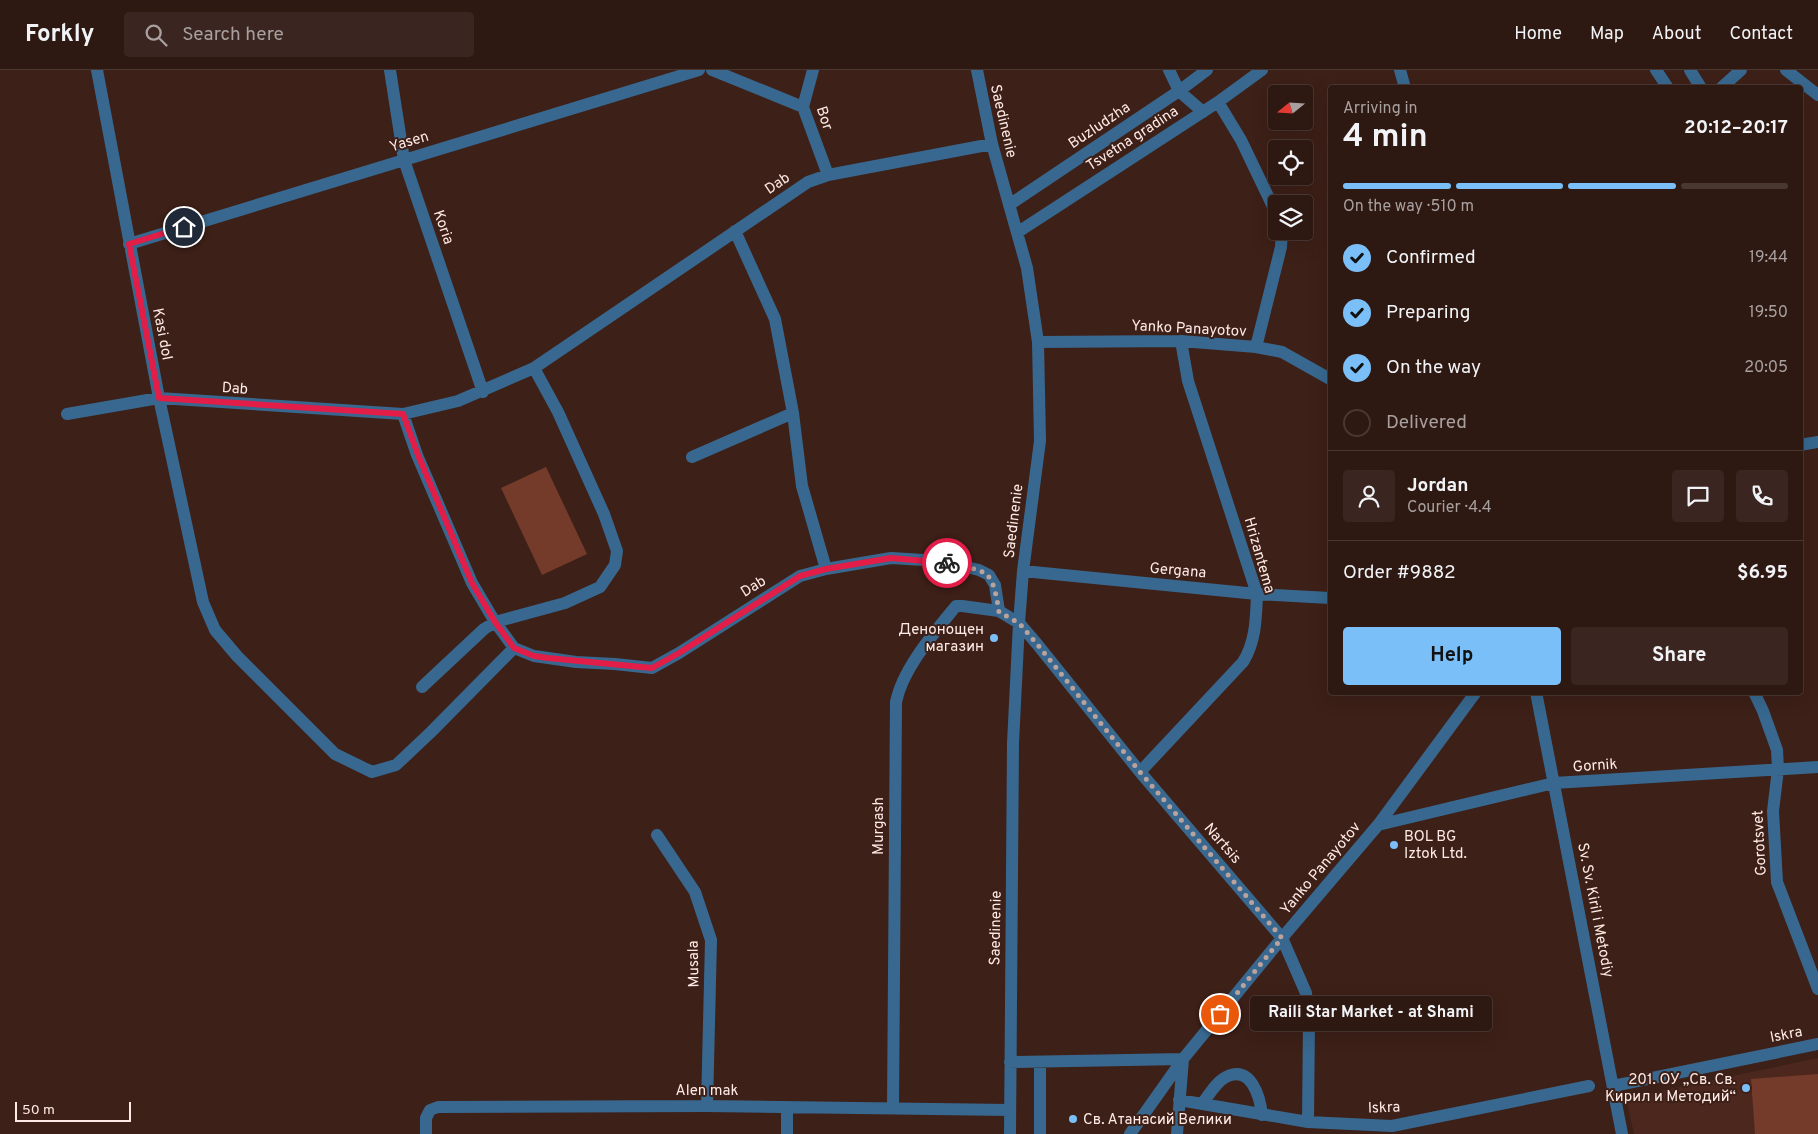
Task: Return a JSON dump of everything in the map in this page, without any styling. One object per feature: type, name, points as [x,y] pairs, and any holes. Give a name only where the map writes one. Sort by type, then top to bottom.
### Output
[{"type":"street","name":"Kasi dol","points":[[97,70],[159,398],[203,602],[216,630],[237,656],[335,754],[372,772],[396,765],[514,648]]},
{"type":"street","name":"Koria","points":[[390,70],[404,160],[483,392]]},
{"type":"street","name":"Yasen","points":[[129,244],[699,70]]},
{"type":"street","points":[[712,70],[803,106]]},
{"type":"street","name":"Bor","points":[[813,70],[803,106],[828,175]]},
{"type":"street","name":"Saedinenie","points":[[977,70],[992,144],[1027,268],[1038,342],[1040,441],[1023,571],[1013,743],[1010,1134]]},
{"type":"street","points":[[1169,70],[1179,91],[1203,112]]},
{"type":"street","name":"Buzludzha","points":[[1009,205],[1179,91],[1206,70]]},
{"type":"street","name":"Tsvetna gradina","points":[[1018,232],[1203,112],[1262,70]]},
{"type":"street","points":[[1400,70],[1403,85]]},
{"type":"street","points":[[1656,70],[1666,85]]},
{"type":"street","points":[[1690,70],[1699,85]]},
{"type":"street","points":[[1724,85],[1741,70]]},
{"type":"street","points":[[1786,70],[1818,96]]},
{"type":"street","points":[[1218,102],[1241,140],[1268,196]]},
{"type":"street","name":"Dab","points":[[67,414],[159,398],[403,414],[458,401],[483,392],[534,368],[808,182],[828,175],[992,144]]},
{"type":"street","points":[[735,231],[775,319],[793,412],[802,486],[826,569]]},
{"type":"street","points":[[1256,347],[1281,240]]},
{"type":"street","name":"Yanko Panayotov","points":[[1038,342],[1181,340],[1256,347],[1282,352],[1328,378]]},
{"type":"street","name":"Hrizantema","points":[[1140,772],[1243,662],[1251,649],[1256,622],[1257,594],[1188,381],[1181,340]]},
{"type":"street","points":[[422,687],[484,629],[495,622],[566,603],[600,587],[615,565],[617,550],[604,514],[558,412],[534,368]]},
{"type":"street","points":[[692,457],[793,412]]},
{"type":"street","points":[[403,414],[418,455],[472,583],[495,622],[514,648]]},
{"type":"street","points":[[1803,444],[1818,442]]},
{"type":"street","name":"Dab","points":[[514,648],[534,656],[559,660],[652,668],[679,653],[800,576],[826,569],[891,558],[940,561],[979,570],[989,576],[995,585],[999,612]]},
{"type":"street","name":"Gergana","points":[[1023,571],[1257,594],[1328,598]]},
{"type":"street","name":"Murgash","points":[[893,1108],[896,702],[899,687],[920,652],[956,606],[999,612]]},
{"type":"street","points":[[999,612],[1019,623]]},
{"type":"street","name":"Nartsis","points":[[1019,623],[1140,772],[1282,938],[1306,993],[1309,1018],[1308,1122]]},
{"type":"street","name":"Yanko Panayotov","points":[[1130,1134],[1183,1060],[1282,938],[1378,825],[1474,695]]},
{"type":"street","name":"Sv. Sv. Kiril i Metodiy","points":[[1537,695],[1622,1134]]},
{"type":"street","name":"Gorotsvet","points":[[1755,695],[1777,750],[1778,769],[1772,811],[1777,882],[1818,989]]},
{"type":"street","name":"Gornik","points":[[1378,825],[1554,784],[1818,766]]},
{"type":"street","name":"Musala","points":[[657,835],[695,892],[711,940],[707,1106]]},
{"type":"street","name":"Iskra","points":[[1613,1086],[1818,1044]]},
{"type":"street","points":[[1010,1062],[1183,1060],[1176,1134]]},
{"type":"street","points":[[1040,1062],[1040,1134]]},
{"type":"street","points":[[1202,1104],[1226,1076],[1241,1075],[1254,1084],[1260,1098],[1262,1115]]},
{"type":"street","name":"Iskra","points":[[1179,1100],[1308,1122],[1392,1126],[1589,1086]]},
{"type":"street","name":"Alen mak","points":[[426,1134],[426,1118],[430,1110],[438,1107],[707,1106],[1010,1110]]},
{"type":"street","points":[[787,1107],[787,1134]]},
{"type":"shaded area","points":[[546,467],[587,554],[542,575],[501,488]]},
{"type":"shaded area","name":"201. ОУ „Св. Св. Кирил и Методий“","points":[[1818,1058],[1818,1134],[1634,1134],[1626,1098]]},
{"type":"shaded area","points":[[1818,1074],[1818,1134],[1755,1134],[1751,1079]]},
{"type":"way so far","points":[[947,563],[979,570],[989,576],[995,585],[999,612],[1006,614],[1019,623],[1140,772],[1282,938],[1220,1014]]},
{"type":"place","name":"Денонощен магазин","points":[[994,638]]},
{"type":"place","name":"BOL BG Iztok Ltd.","points":[[1394,845]]},
{"type":"place","name":"Raili Star Market - at Shami","points":[[1220,1014]]},
{"type":"place","name":"201. ОУ „Св. Св. Кирил и Методий“","points":[[1746,1088]]},
{"type":"place","name":"Св. Атанасий Велики","points":[[1073,1119]]},
{"type":"route","points":[[184,227],[129,244],[159,398],[403,414],[418,455],[472,583],[495,622],[514,648],[534,656],[576,662],[652,668],[679,653],[800,576],[826,569],[891,558],[947,563]]}]
